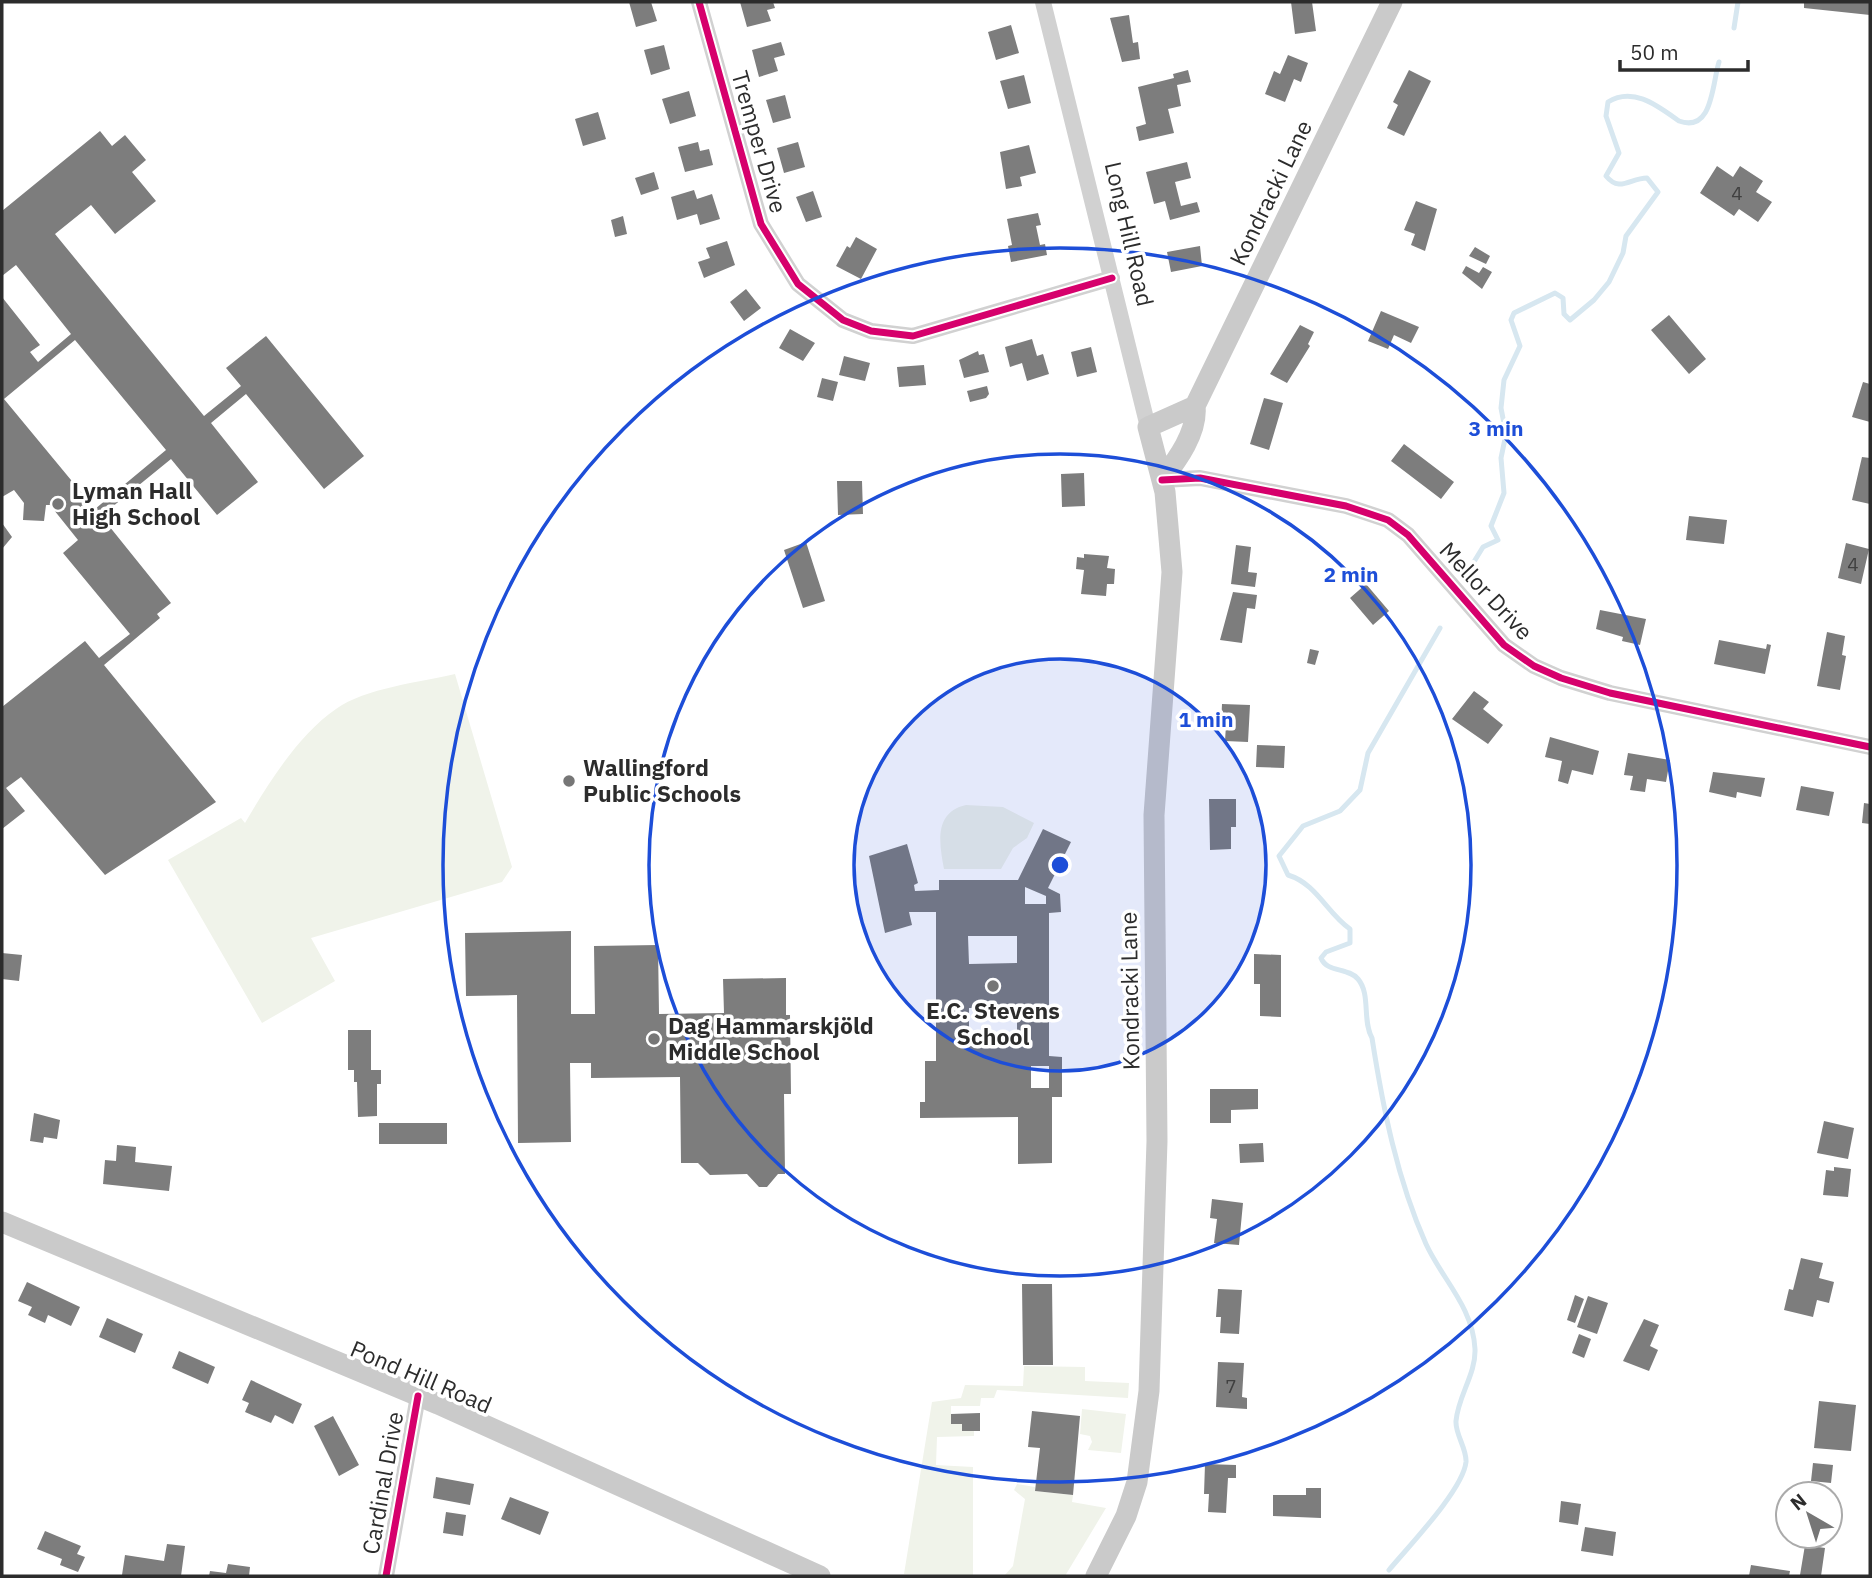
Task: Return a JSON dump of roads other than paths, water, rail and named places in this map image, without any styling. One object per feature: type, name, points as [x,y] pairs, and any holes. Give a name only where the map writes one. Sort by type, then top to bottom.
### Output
[{"type":"main road","name":"Kondracki Lane","points":[[1096,1576],[1132,1500],[1141,1468],[1147,1415],[1157,1141],[1154,823],[1172,572],[1162,480],[1181,452],[1195,421],[1195,406],[1392,2]]},
{"type":"main road","points":[[1148,427],[1195,406]]},
{"type":"main road","name":"Long Hill Road","points":[[1148,427],[1162,480]]},
{"type":"main road","name":"Pond Hill Road","points":[[2,1222],[418,1396],[820,1576]]},
{"type":"street","name":"Tremper Drive","points":[[699,2],[761,224],[798,284],[842,320],[871,331],[913,336],[1112,278]]},
{"type":"street","name":"Long Hill Road","points":[[1043,2],[1148,427]]},
{"type":"street","name":"Mellor Drive","points":[[1162,480],[1200,478],[1346,506],[1388,520],[1408,535],[1504,645],[1534,666],[1561,678],[1610,693],[1870,747]]},
{"type":"street","name":"Cardinal Drive","points":[[386,1576],[418,1396]]},
{"type":"waterway","points":[[1734,28],[1738,2]]},
{"type":"waterway","points":[[1472,565],[1483,547],[1498,540],[1491,526],[1504,493],[1501,458],[1506,434],[1501,408],[1504,380],[1520,346],[1511,320],[1514,313],[1555,293],[1563,298],[1564,314],[1570,320],[1594,300],[1609,282],[1623,253],[1626,236],[1658,192],[1647,178],[1621,184],[1606,176],[1619,153],[1606,116],[1608,102],[1627,96],[1636,97],[1654,104],[1679,121],[1690,123],[1699,120],[1709,104],[1719,62]]},
{"type":"waterway","points":[[1389,1570],[1445,1502],[1463,1474],[1466,1457],[1456,1421],[1475,1358],[1473,1334],[1463,1307],[1426,1244],[1399,1169],[1367,1024],[1362,985],[1354,975],[1328,966],[1321,958],[1326,952],[1350,943],[1350,929],[1307,885],[1288,875],[1279,856],[1303,826],[1340,811],[1360,790],[1368,753],[1440,628]]},
{"type":"place","name":"Lyman Hall High School","points":[[58,504]]},
{"type":"place","name":"Wallingford Public Schools","points":[[569,781]]},
{"type":"place","name":"E.C. Stevens School","points":[[993,986]]},
{"type":"place","name":"Dag Hammarskjöld Middle School","points":[[654,1039]]}]
